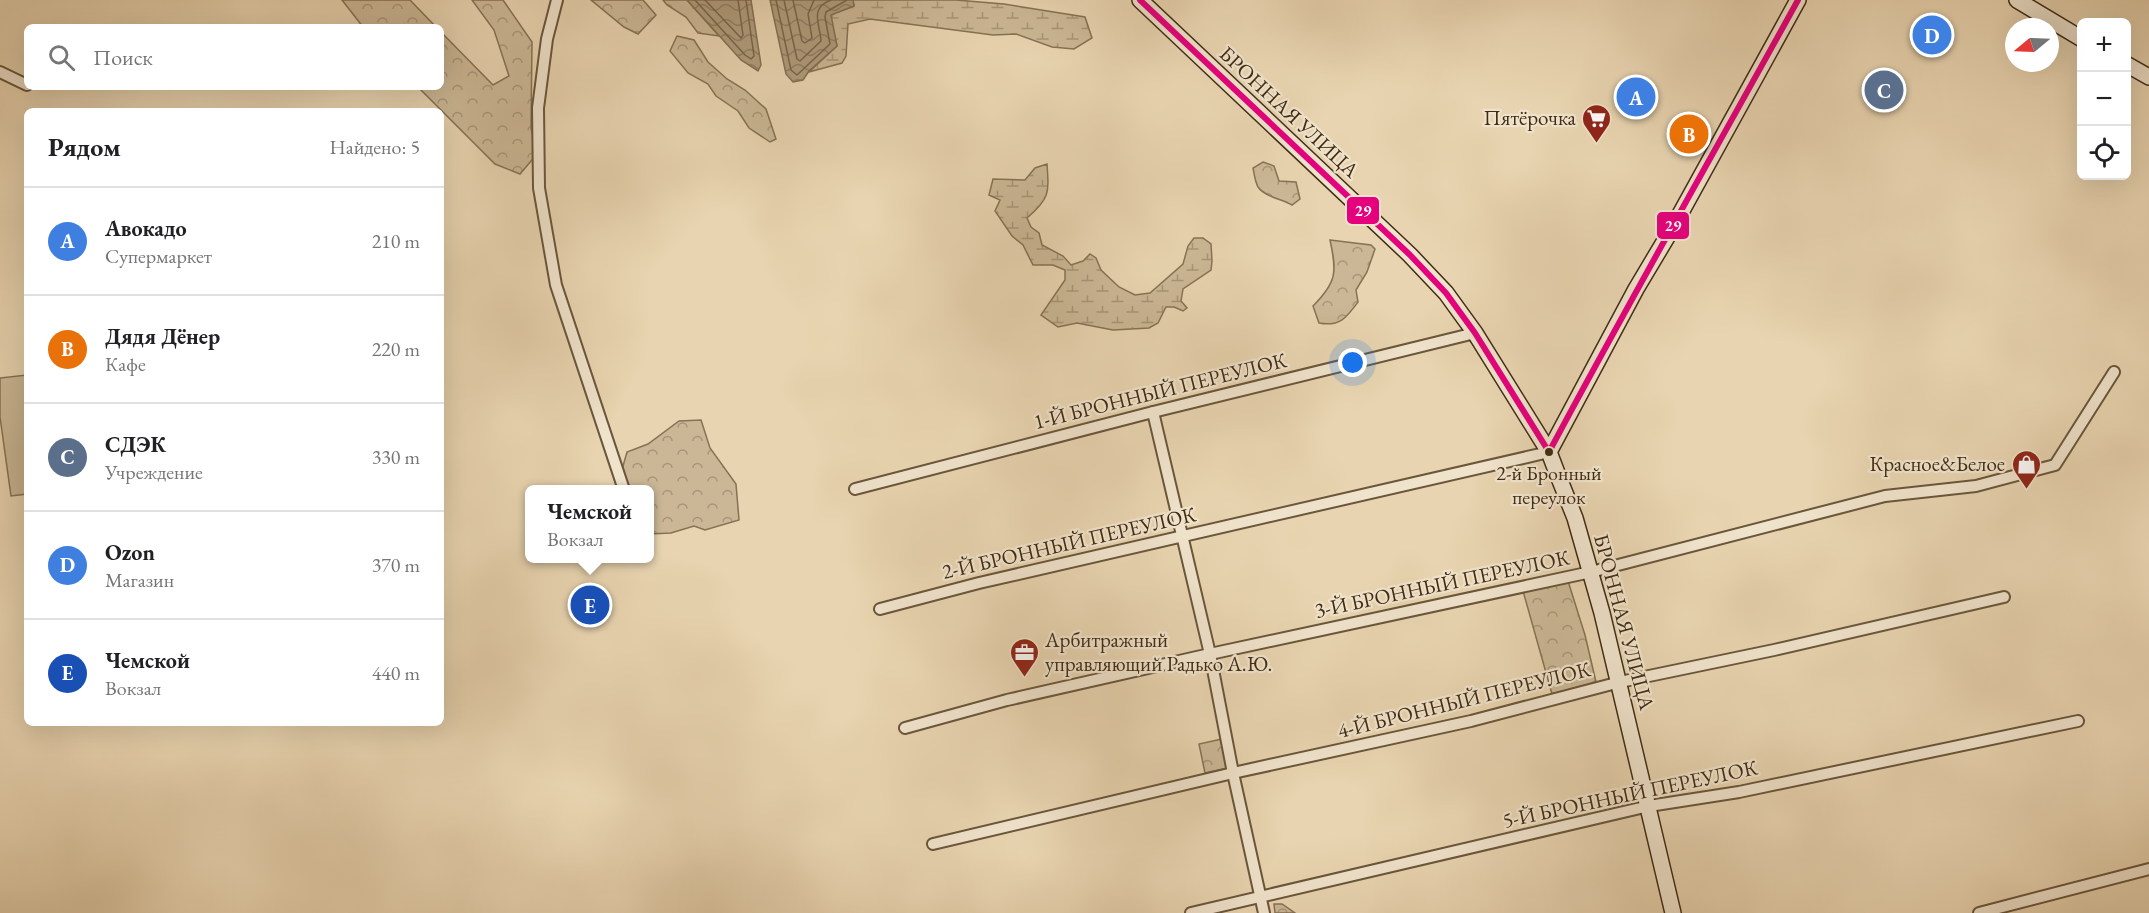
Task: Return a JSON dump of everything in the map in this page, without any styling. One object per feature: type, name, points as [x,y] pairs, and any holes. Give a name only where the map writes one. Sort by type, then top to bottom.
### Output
[{"type":"street","points":[[557,0],[547,39],[538,108],[539,188],[556,285],[623,485]]},
{"type":"street","name":"БРОННАЯ УЛИЦА","points":[[1140,0],[1410,255],[1446,293],[1475,333],[1549,452],[1575,518],[1591,572],[1620,682],[1672,913]]},
{"type":"street","points":[[1549,452],[1636,289],[1673,227],[1798,0]]},
{"type":"street","points":[[2017,0],[2077,36]]},
{"type":"street","points":[[2131,66],[2149,77]]},
{"type":"street","points":[[0,72],[24,84]]},
{"type":"street","name":"1-Й БРОННЫЙ ПЕРЕУЛОК","points":[[855,489],[1153,412],[1475,333]]},
{"type":"street","name":"3-Й БРОННЫЙ ПЕРЕУЛОК","points":[[905,728],[1007,700],[1591,572],[1885,496],[1976,486],[2055,465],[2114,372]]},
{"type":"street","points":[[1153,412],[1210,654],[1264,913]]},
{"type":"street","name":"2-Й БРОННЫЙ ПЕРЕУЛОК","points":[[880,609],[979,583],[1549,452]]},
{"type":"street","name":"4-Й БРОННЫЙ ПЕРЕУЛОК","points":[[933,844],[1233,773],[1471,721],[1620,682],[1774,650],[2004,597]]},
{"type":"street","name":"5-Й БРОННЫЙ ПЕРЕУЛОК","points":[[1191,913],[1649,806],[1739,792],[2078,721]]},
{"type":"street","points":[[1979,913],[2149,869]]},
{"type":"green space","points":[[342,0],[410,0],[433,24],[361,24]]},
{"type":"green space","points":[[472,0],[503,0],[532,42],[531,128],[537,154],[520,174],[495,164],[444,113],[444,108],[439,108],[421,90],[444,90],[444,35],[493,85],[509,76],[494,30]]},
{"type":"green space","points":[[591,0],[643,0],[656,15],[638,34],[624,27]]},
{"type":"green space","points":[[663,0],[687,0],[719,36],[698,33],[686,17]]},
{"type":"green space","points":[[853,0],[956,0],[1004,4],[1085,17],[1092,38],[1074,49],[1052,47],[1016,34],[993,35],[870,19],[848,24],[846,56],[842,63],[809,72],[837,46],[830,15],[854,6]]},
{"type":"green space","points":[[677,36],[694,40],[708,62],[766,109],[776,139],[770,142],[749,128],[738,111],[716,96],[708,84],[688,73],[670,51]]},
{"type":"green space","points":[[1263,162],[1274,166],[1279,181],[1296,182],[1300,199],[1292,205],[1269,196],[1258,187],[1253,168]]},
{"type":"green space","points":[[1047,164],[1048,189],[1044,200],[1027,218],[1031,227],[1039,233],[1042,245],[1063,256],[1071,265],[1083,261],[1090,254],[1096,258],[1101,270],[1119,287],[1135,295],[1150,293],[1183,264],[1188,246],[1194,238],[1203,238],[1211,244],[1211,270],[1183,289],[1181,301],[1187,308],[1183,311],[1174,307],[1166,307],[1158,323],[1149,328],[1113,330],[1077,323],[1058,327],[1041,315],[1065,280],[1065,270],[1053,265],[1033,265],[1023,245],[1012,236],[995,211],[1000,200],[989,195],[993,179],[1025,180],[1035,168]]},
{"type":"green space","points":[[1330,240],[1371,245],[1375,249],[1367,272],[1356,290],[1358,302],[1342,320],[1326,324],[1319,323],[1313,306],[1327,290],[1333,276],[1334,260]]},
{"type":"green space","points":[[24,375],[24,494],[11,496],[0,417],[0,378]]},
{"type":"green space","points":[[701,420],[710,448],[736,484],[739,520],[705,530],[694,526],[671,533],[654,534],[654,485],[628,485],[621,473],[627,452],[648,444],[679,421]]},
{"type":"green space","points":[[1568,581],[1585,635],[1596,682],[1552,694],[1523,591]]},
{"type":"green space","points":[[1222,739],[1228,768],[1205,773],[1199,744]]},
{"type":"green space","points":[[1274,904],[1282,904],[1295,913],[1275,913]]},
{"type":"water","points":[[687,0],[751,0],[761,65],[758,71],[741,60]]},
{"type":"water","points":[[770,0],[853,0],[854,6],[831,15],[837,46],[809,71],[803,80],[793,82],[786,74]]},
{"type":"transit line","name":"29","points":[[1140,0],[1410,255],[1446,293],[1475,333],[1549,452]]},
{"type":"transit line","name":"29","points":[[1549,452],[1798,0]]},
{"type":"place","name":"Ozon","points":[[1932,35]]},
{"type":"place","name":"СДЭК","points":[[1884,90]]},
{"type":"place","name":"Авокадо","points":[[1636,97]]},
{"type":"place","name":"Дядя Дёнер","points":[[1689,134]]},
{"type":"place","name":"Пятёрочка","points":[[1597,144]]},
{"type":"place","name":"2-й Бронный переулок","points":[[1549,452]]},
{"type":"place","name":"Красное&Белое","points":[[2026,490]]},
{"type":"place","name":"Чемской","points":[[590,605]]},
{"type":"place","name":"Арбитражный управляющий Радько А.Ю.","points":[[1024,678]]}]
